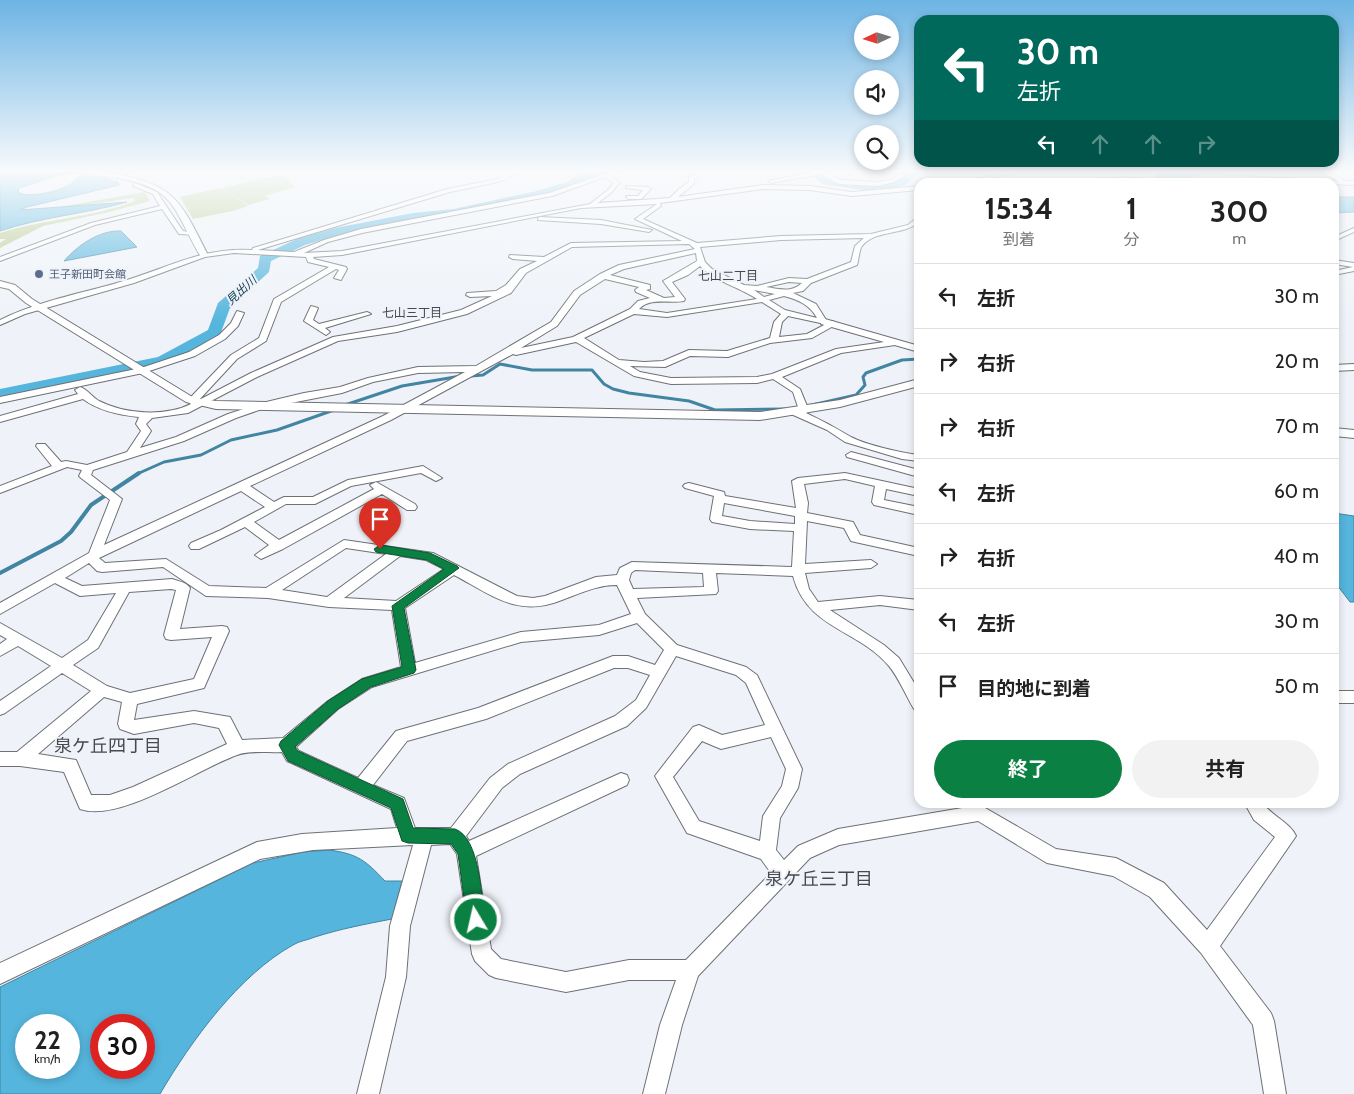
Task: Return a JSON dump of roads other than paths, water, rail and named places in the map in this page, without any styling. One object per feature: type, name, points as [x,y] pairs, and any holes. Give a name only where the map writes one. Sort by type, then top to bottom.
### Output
[{"type":"street","points":[[0,259],[105,221]]},
{"type":"street","points":[[173,221],[181,233],[193,234]]},
{"type":"street","points":[[185,221],[204,255]]},
{"type":"street","points":[[250,251],[348,221]]},
{"type":"street","points":[[293,255],[326,241],[418,221]]},
{"type":"street","points":[[483,221],[487,224]]},
{"type":"street","points":[[1,322],[40,306],[122,283],[204,255],[250,251],[293,255],[342,253],[504,221]]},
{"type":"street","points":[[471,235],[511,228],[504,221]]},
{"type":"street","points":[[582,221],[666,232]]},
{"type":"street","points":[[642,221],[696,246],[701,262],[709,271],[743,287],[786,313],[914,347]]},
{"type":"street","points":[[0,609],[92,556],[243,487],[406,408],[477,370],[554,324],[577,293],[603,276],[622,267],[696,246],[731,240],[872,236],[910,226],[914,222]]},
{"type":"street","points":[[1339,237],[1354,230]]},
{"type":"street","points":[[851,249],[872,236]]},
{"type":"street","points":[[758,287],[789,280],[808,281],[854,263],[851,249],[840,237]]},
{"type":"street","points":[[310,255],[354,242]]},
{"type":"street","points":[[195,402],[336,339],[397,329],[464,312],[508,291],[509,287],[523,270],[571,246],[696,246]]},
{"type":"street","points":[[310,255],[311,260],[343,269],[338,278]]},
{"type":"street","points":[[513,257],[547,259]]},
{"type":"street","points":[[603,276],[647,286],[639,290],[657,298],[664,300],[681,299],[668,281],[685,273],[701,262]]},
{"type":"street","points":[[1339,263],[1354,267]]},
{"type":"street","points":[[76,384],[84,396],[94,403],[117,411],[150,415],[184,411],[195,402],[234,357],[263,339],[278,301],[335,266]]},
{"type":"street","points":[[1339,272],[1354,267]]},
{"type":"street","points":[[633,311],[667,315],[718,309],[764,300],[800,289],[808,281]]},
{"type":"street","points":[[0,284],[12,287],[195,402],[265,406],[760,416],[800,411],[897,390],[914,384]]},
{"type":"street","points":[[470,295],[498,292],[509,287]]},
{"type":"street","points":[[743,287],[768,288],[812,304],[829,323]]},
{"type":"street","points":[[576,339],[633,311],[641,303],[657,298]]},
{"type":"street","points":[[314,308],[308,321],[336,339]]},
{"type":"street","points":[[0,400],[143,370],[202,349],[222,337],[235,324],[240,312]]},
{"type":"street","points":[[774,340],[778,322],[786,313]]},
{"type":"street","points":[[318,327],[367,314]]},
{"type":"street","points":[[615,361],[644,365],[665,364],[689,354],[728,354],[774,340],[809,336],[829,323]]},
{"type":"street","points":[[509,352],[521,352],[566,339],[576,339],[581,340],[637,374],[671,381],[739,382],[775,376],[839,351],[895,342]]},
{"type":"street","points":[[1339,368],[1354,367]]},
{"type":"street","points":[[0,490],[66,464],[88,468],[180,439],[232,416],[304,396],[342,390],[371,380],[418,370],[477,370]]},
{"type":"street","points":[[775,376],[797,391],[800,411]]},
{"type":"street","points":[[0,419],[84,396]]},
{"type":"street","points":[[800,411],[849,440],[914,458]]},
{"type":"street","points":[[131,454],[146,431],[141,424],[144,418],[150,415]]},
{"type":"street","points":[[1339,432],[1354,434]]},
{"type":"street","points":[[41,446],[59,467]]},
{"type":"street","points":[[851,455],[914,473]]},
{"type":"street","points":[[88,468],[85,476],[116,499],[92,556]]},
{"type":"street","points":[[195,546],[284,501],[315,500],[348,483],[423,469],[436,478]]},
{"type":"street","points":[[914,492],[845,476],[798,481],[801,519],[799,571],[803,590],[815,607],[894,662],[914,696]]},
{"type":"street","points":[[367,480],[411,507]]},
{"type":"street","points":[[880,484],[878,502],[914,510]]},
{"type":"street","points":[[689,486],[720,494],[716,519],[750,525],[801,519]]},
{"type":"street","points":[[243,487],[272,506]]},
{"type":"street","points":[[261,555],[382,489]]},
{"type":"street","points":[[720,498],[801,519],[849,525],[855,538],[914,551]]},
{"type":"street","points":[[246,521],[279,546]]},
{"type":"street","points":[[268,593],[344,544],[430,556],[514,601],[532,603],[547,601],[601,580],[622,580]]},
{"type":"street","points":[[329,602],[397,552]]},
{"type":"street","points":[[92,556],[102,568],[166,563],[206,591],[268,593],[329,602],[398,606],[453,568]]},
{"type":"street","points":[[767,852],[772,816],[790,788],[794,769],[752,679],[741,671],[672,650],[639,617],[622,580],[625,571],[632,566],[799,571],[871,564]]},
{"type":"street","points":[[629,594],[711,591],[708,569]]},
{"type":"street","points":[[0,628],[102,690],[130,698],[199,684],[222,632],[171,635],[183,588],[172,584],[80,591],[53,577]]},
{"type":"street","points":[[0,709],[63,667],[93,644],[125,588]]},
{"type":"street","points":[[815,607],[881,600],[898,600],[914,604]]},
{"type":"street","points":[[398,606],[409,670]]},
{"type":"street","points":[[0,759],[20,759],[70,765],[86,803],[110,803],[138,793],[236,747],[286,745],[333,705],[367,683],[521,637],[599,630],[639,617]]},
{"type":"street","points":[[0,652],[18,639]]},
{"type":"street","points":[[672,650],[641,704],[622,721],[514,769],[496,783],[460,844],[482,954],[496,968],[566,982],[629,970],[690,970]]},
{"type":"street","points":[[361,788],[402,736],[480,714],[613,662],[628,662],[659,672]]},
{"type":"street","points":[[20,759],[102,690]]},
{"type":"street","points":[[1339,697],[1354,697]]},
{"type":"street","points":[[130,698],[126,724],[134,727],[194,717],[224,722],[236,747]]},
{"type":"street","points":[[776,729],[721,742],[699,732],[663,776],[693,827],[767,852],[783,874]]},
{"type":"street","points":[[286,745],[293,756],[398,804],[416,836],[400,926],[396,977],[368,1094]]},
{"type":"street","points":[[0,974],[257,851],[277,845],[313,841],[416,836],[460,844],[621,780]]},
{"type":"street","points":[[654,1094],[671,1025],[690,970],[804,852],[838,837],[977,808],[1053,857],[1116,867],[1157,890],[1208,946],[1263,1022],[1275,1094]]},
{"type":"street","points":[[1208,946],[1287,836],[1260,814],[1256,808]]},
{"type":"water","points":[[0,221],[36,221],[16,226],[0,231]]},
{"type":"water","points":[[121,231],[137,247],[64,261],[89,240],[105,233]]},
{"type":"water","points":[[1339,514],[1354,516],[1354,602],[1350,602],[1339,588]]},
{"type":"water","points":[[329,850],[360,859],[385,881],[402,881],[392,919],[343,929],[293,945],[254,973],[235,991],[201,1031],[160,1094],[0,1094],[0,987],[253,863],[303,852]]},
{"type":"waterway","name":"見出川","points":[[0,394],[162,361],[174,356],[215,332],[223,306],[264,269],[265,259],[301,242],[339,231],[388,221]]},
{"type":"waterway","points":[[812,405],[856,395],[865,385],[863,377],[866,373],[902,360],[914,359]]},
{"type":"waterway","points":[[471,376],[483,375],[500,364],[532,370],[592,370],[604,384],[613,389],[629,393],[689,401],[715,410],[785,409]]},
{"type":"waterway","points":[[345,405],[402,386],[461,376]]},
{"type":"waterway","points":[[138,473],[164,462],[201,455],[231,440],[277,430],[334,410]]},
{"type":"waterway","points":[[0,573],[61,541],[71,532],[91,505],[138,473]]},
{"type":"place","name":"王子新田町会館","points":[[39,274]]},
{"type":"district","name":"七山二丁目","points":[[728,275]]},
{"type":"district","name":"七山三丁目","points":[[412,312]]},
{"type":"district","name":"泉ケ丘四丁目","points":[[108,746]]},
{"type":"district","name":"泉ケ丘三丁目","points":[[819,879]]}]
